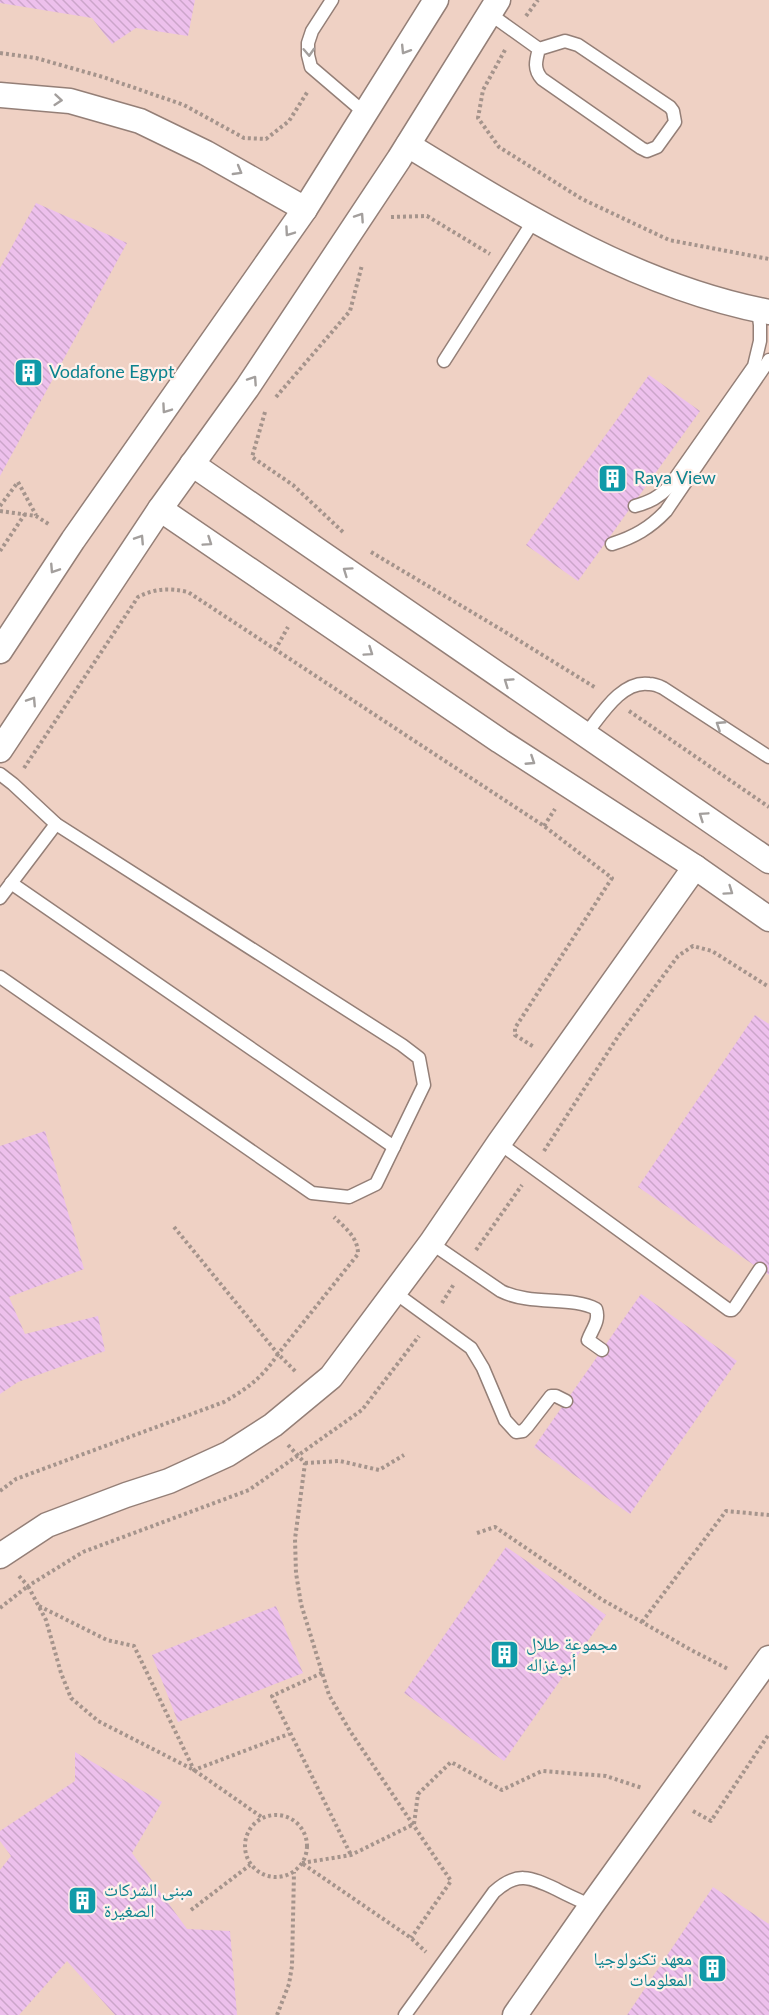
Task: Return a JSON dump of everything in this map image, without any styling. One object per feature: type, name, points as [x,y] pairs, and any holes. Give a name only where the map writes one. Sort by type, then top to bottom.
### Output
[{"type":"street","points":[[0,651],[73,540],[305,209],[436,0]]},
{"type":"street","points":[[0,750],[160,509],[247,388],[408,145],[494,7]]},
{"type":"street","points":[[0,95],[70,101],[140,121],[206,153],[305,209]]},
{"type":"street","points":[[408,145],[534,220],[602,255],[672,285],[714,299],[763,311]]},
{"type":"street","points":[[192,464],[769,861]]},
{"type":"street","points":[[160,509],[500,741],[695,867],[769,919]]},
{"type":"street","points":[[0,1556],[47,1525],[169,1481],[228,1454],[273,1425],[332,1377],[431,1243],[499,1143],[695,867]]},
{"type":"street","points":[[515,2015],[769,1658]]},
{"type":"lane","points":[[332,0],[312,31],[308,43],[311,67],[366,114]]},
{"type":"lane","points":[[494,7],[514,32],[538,49]]},
{"type":"lane","points":[[565,41],[578,45],[670,107],[674,111],[675,122],[657,147],[647,151],[641,148],[542,79],[535,64],[538,49],[565,41]]},
{"type":"lane","points":[[444,361],[534,220]]},
{"type":"lane","points":[[635,506],[648,503],[669,487],[754,366],[760,341],[763,311]]},
{"type":"lane","points":[[612,544],[646,530],[666,511],[769,360]]},
{"type":"lane","points":[[585,735],[620,694],[633,686],[648,683],[663,688],[769,757]]},
{"type":"lane","points":[[0,774],[56,824],[402,1045],[419,1058],[424,1085],[376,1184],[349,1197],[312,1193],[0,977]]},
{"type":"lane","points":[[0,898],[56,824]]},
{"type":"lane","points":[[11,883],[394,1147]]},
{"type":"lane","points":[[499,1143],[729,1310],[735,1307],[760,1269]]},
{"type":"lane","points":[[431,1243],[513,1297],[581,1304],[596,1309],[597,1321],[588,1340],[602,1350]]},
{"type":"lane","points":[[394,1292],[471,1348],[483,1368],[505,1420],[516,1432],[528,1427],[551,1396],[566,1401]]},
{"type":"lane","points":[[405,2015],[494,1892],[505,1882],[518,1878],[532,1878],[591,1906]]},
{"type":"path","points":[[538,0],[514,32],[483,90],[478,118],[499,147],[582,199],[669,240],[769,259]]},
{"type":"path","points":[[0,53],[36,58],[103,77],[184,105],[244,138],[266,139],[289,121],[305,94],[322,76]]},
{"type":"path","points":[[384,224],[392,217],[427,216],[506,264]]},
{"type":"path","points":[[273,400],[350,311],[364,259]]},
{"type":"path","points":[[266,408],[252,457],[293,485],[350,539],[334,562]]},
{"type":"path","points":[[18,482],[36,516],[25,514],[0,509],[18,482]]},
{"type":"path","points":[[0,551],[25,514]]},
{"type":"path","points":[[370,551],[615,700],[769,807]]},
{"type":"path","points":[[13,784],[138,597],[157,589],[169,588],[188,592],[544,826],[612,878],[515,1028],[515,1035],[557,1062]]},
{"type":"path","points":[[0,1608],[28,1586],[83,1552],[249,1490],[362,1410],[432,1319],[619,1035],[678,956],[693,946],[712,951],[769,987]]},
{"type":"path","points":[[0,1491],[16,1479],[224,1402],[252,1385],[268,1369],[358,1254],[358,1244],[353,1236],[312,1193]]},
{"type":"path","points":[[174,1227],[278,1354],[315,1390]]},
{"type":"path","points":[[273,1425],[305,1463],[340,1461],[379,1470],[404,1455]]},
{"type":"path","points":[[305,1463],[295,1539],[296,1573],[301,1604],[329,1695],[350,1731],[451,1881],[411,1938]]},
{"type":"path","points":[[642,1622],[726,1511],[769,1515]]},
{"type":"path","points":[[477,1533],[495,1527],[601,1599],[693,1651],[753,1681]]},
{"type":"path","points":[[28,1586],[46,1620],[61,1673],[71,1698],[98,1721],[194,1770],[263,1818]]},
{"type":"path","points":[[39,1605],[106,1640],[134,1646],[194,1770]]},
{"type":"path","points":[[322,1673],[272,1696],[351,1855]]},
{"type":"path","points":[[194,1770],[289,1734]]},
{"type":"path","points":[[414,1824],[418,1794],[451,1761],[502,1790],[542,1771],[606,1776],[669,1798],[711,1821],[769,1734]]},
{"type":"path","points":[[274,1815],[295,1822],[303,1830],[307,1841],[302,1863],[294,1872],[283,1877],[270,1877],[259,1873],[250,1864],[245,1852],[246,1838],[252,1826],[263,1818],[274,1815]]},
{"type":"path","points":[[302,1863],[351,1855],[414,1824]]},
{"type":"path","points":[[302,1863],[411,1938],[441,1965]]},
{"type":"path","points":[[191,1910],[250,1864]]},
{"type":"path","points":[[277,2015],[289,1984],[292,1966],[294,1872]]},
{"type":"shaded area","points":[[0,0],[769,0],[769,2015],[0,2015]]},
{"type":"building","points":[[0,0],[195,0],[188,36],[136,28],[112,44],[92,18],[0,3]]},
{"type":"building","name":"Vodafone Egypt","points":[[36,203],[127,243],[0,476],[0,268]]},
{"type":"building","name":"Raya View","points":[[649,375],[700,411],[578,581],[526,545]]},
{"type":"building","points":[[755,1015],[769,1024],[769,1275],[638,1187]]},
{"type":"building","points":[[45,1131],[84,1269],[9,1297],[25,1334],[98,1316],[105,1351],[18,1382],[0,1394],[0,1146]]},
{"type":"building","points":[[641,1294],[737,1361],[630,1514],[534,1447]]},
{"type":"building","name":"مجموعة طلال أبوغزاله","points":[[506,1547],[606,1615],[504,1761],[404,1693]]},
{"type":"building","points":[[276,1606],[303,1673],[178,1722],[152,1655]]},
{"type":"building","name":"مبنى الشركات الصغيرة","points":[[75,1752],[162,1802],[132,1853],[187,1929],[230,1931],[237,2015],[115,2015],[67,1961],[19,2015],[0,2015],[0,1870],[11,1856],[0,1841],[0,1831],[75,1781]]},
{"type":"building","name":"معهد تكنولوجيا المعلومات","points":[[713,1887],[769,1924],[769,2015],[627,2015]]},
{"type":"place","name":"Vodafone Egypt","points":[[28,372]]},
{"type":"place","name":"Raya View","points":[[613,478]]},
{"type":"place","name":"مجموعة طلال أبوغزاله","points":[[505,1654]]},
{"type":"place","name":"مبنى الشركات الصغيرة","points":[[83,1900]]},
{"type":"place","name":"معهد تكنولوجيا المعلومات","points":[[713,1969]]}]
